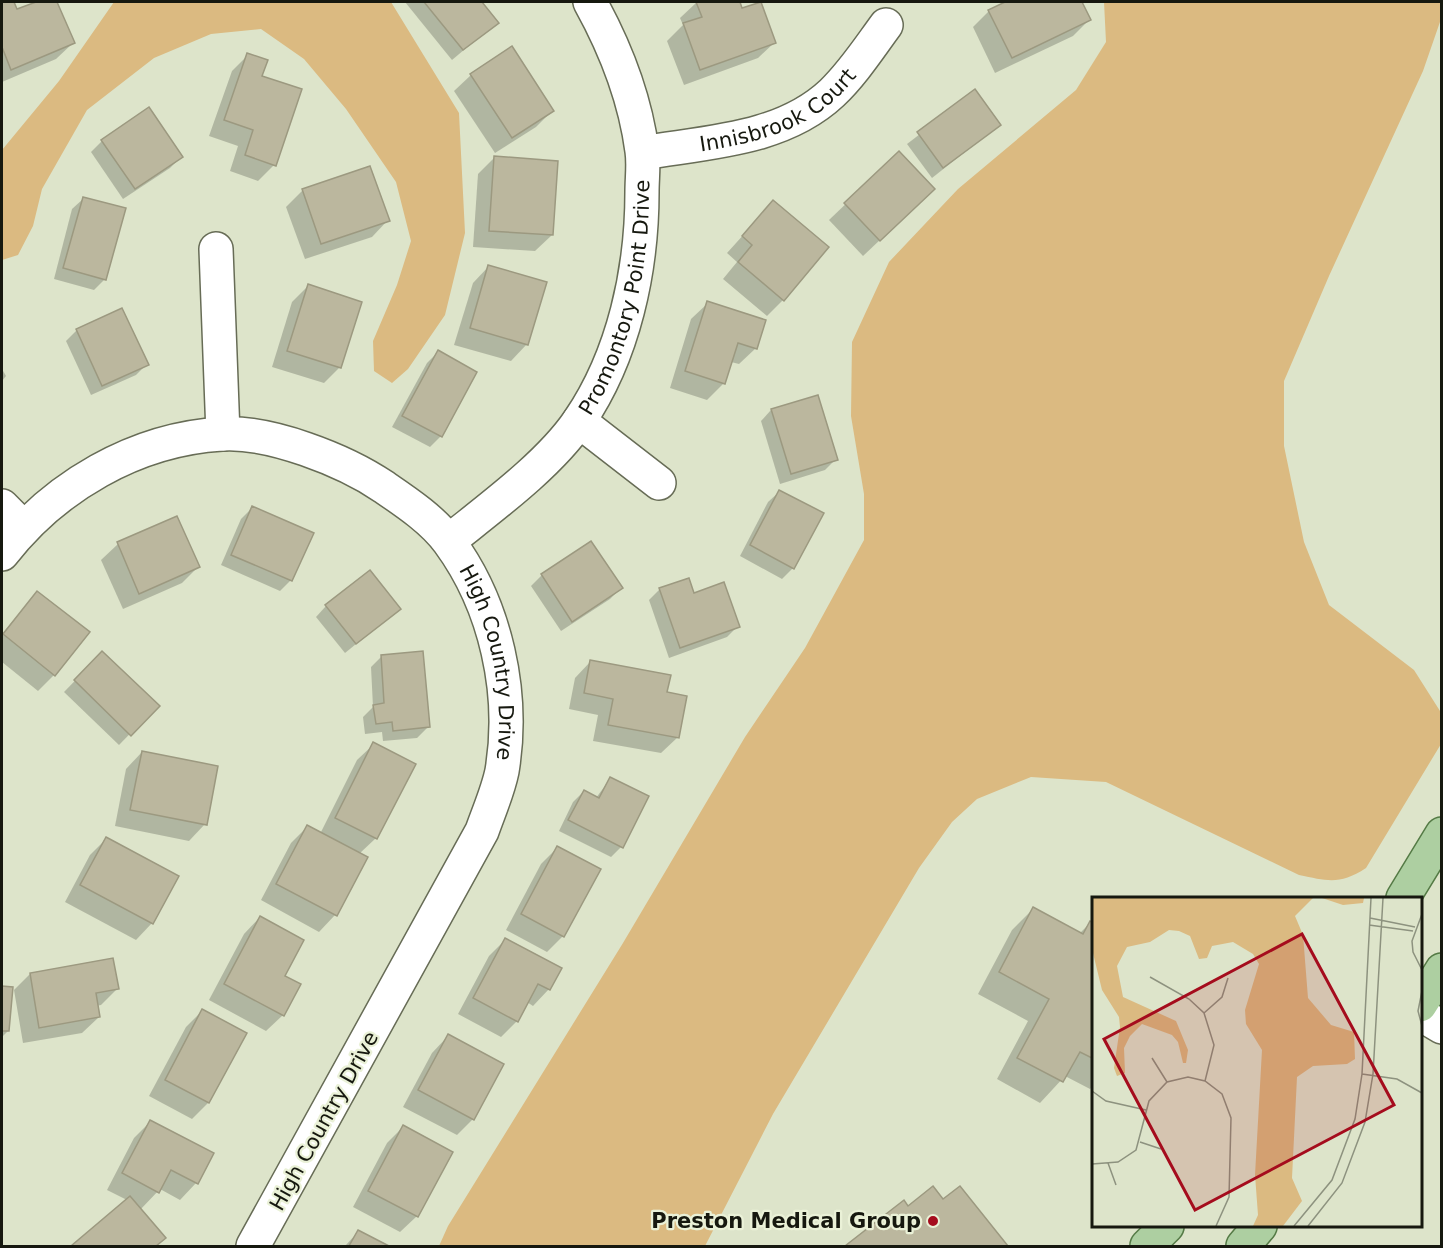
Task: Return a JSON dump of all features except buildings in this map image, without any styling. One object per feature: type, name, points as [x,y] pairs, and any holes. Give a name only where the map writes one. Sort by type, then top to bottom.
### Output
[{"type":"main road","points":[[1404,897],[1442,834]]},
{"type":"main road","points":[[1422,1002],[1442,970]]},
{"type":"main road","points":[[1147,1246],[1166,1227]]},
{"type":"main road","points":[[1243,1246],[1259,1227]]},
{"type":"street","name":"Promontory Point Drive","points":[[449,541],[529,474],[579,421],[607,368],[635,279],[642,232],[643,153],[624,72],[590,2]]},
{"type":"street","name":"Innisbrook Court","points":[[643,153],[756,134],[796,118],[831,94],[855,67],[886,25]]},
{"type":"street","points":[[216,249],[223,434]]},
{"type":"street","points":[[579,421],[658,483]]},
{"type":"street","name":"High Country Drive","points":[[2,554],[12,517],[110,465],[143,451],[223,434],[275,441],[317,453],[358,470],[397,496],[449,541],[478,592],[493,631],[502,669],[506,711],[501,773],[482,831],[253,1246]]},
{"type":"street","points":[[1422,1015],[1442,1027]]},
{"type":"shaded area","points":[[114,2],[391,2],[459,113],[465,233],[445,315],[408,369],[392,383],[374,371],[373,341],[397,285],[411,241],[396,182],[346,109],[304,59],[261,29],[211,34],[154,58],[87,110],[42,189],[33,226],[18,255],[2,260],[2,150],[59,81]]},
{"type":"shaded area","points":[[1104,2],[1441,2],[1441,19],[1423,71],[1329,276],[1284,381],[1284,446],[1304,542],[1329,605],[1414,670],[1440,711],[1441,744],[1366,868],[1349,877],[1334,880],[1299,875],[1106,782],[1031,777],[977,799],[952,822],[919,868],[773,1114],[705,1246],[439,1246],[448,1226],[623,943],[745,737],[805,648],[864,540],[864,494],[851,416],[852,342],[889,262],[958,189],[1076,90],[1106,42]]},
{"type":"place","name":"Preston Medical Group","points":[[933,1221]]}]
